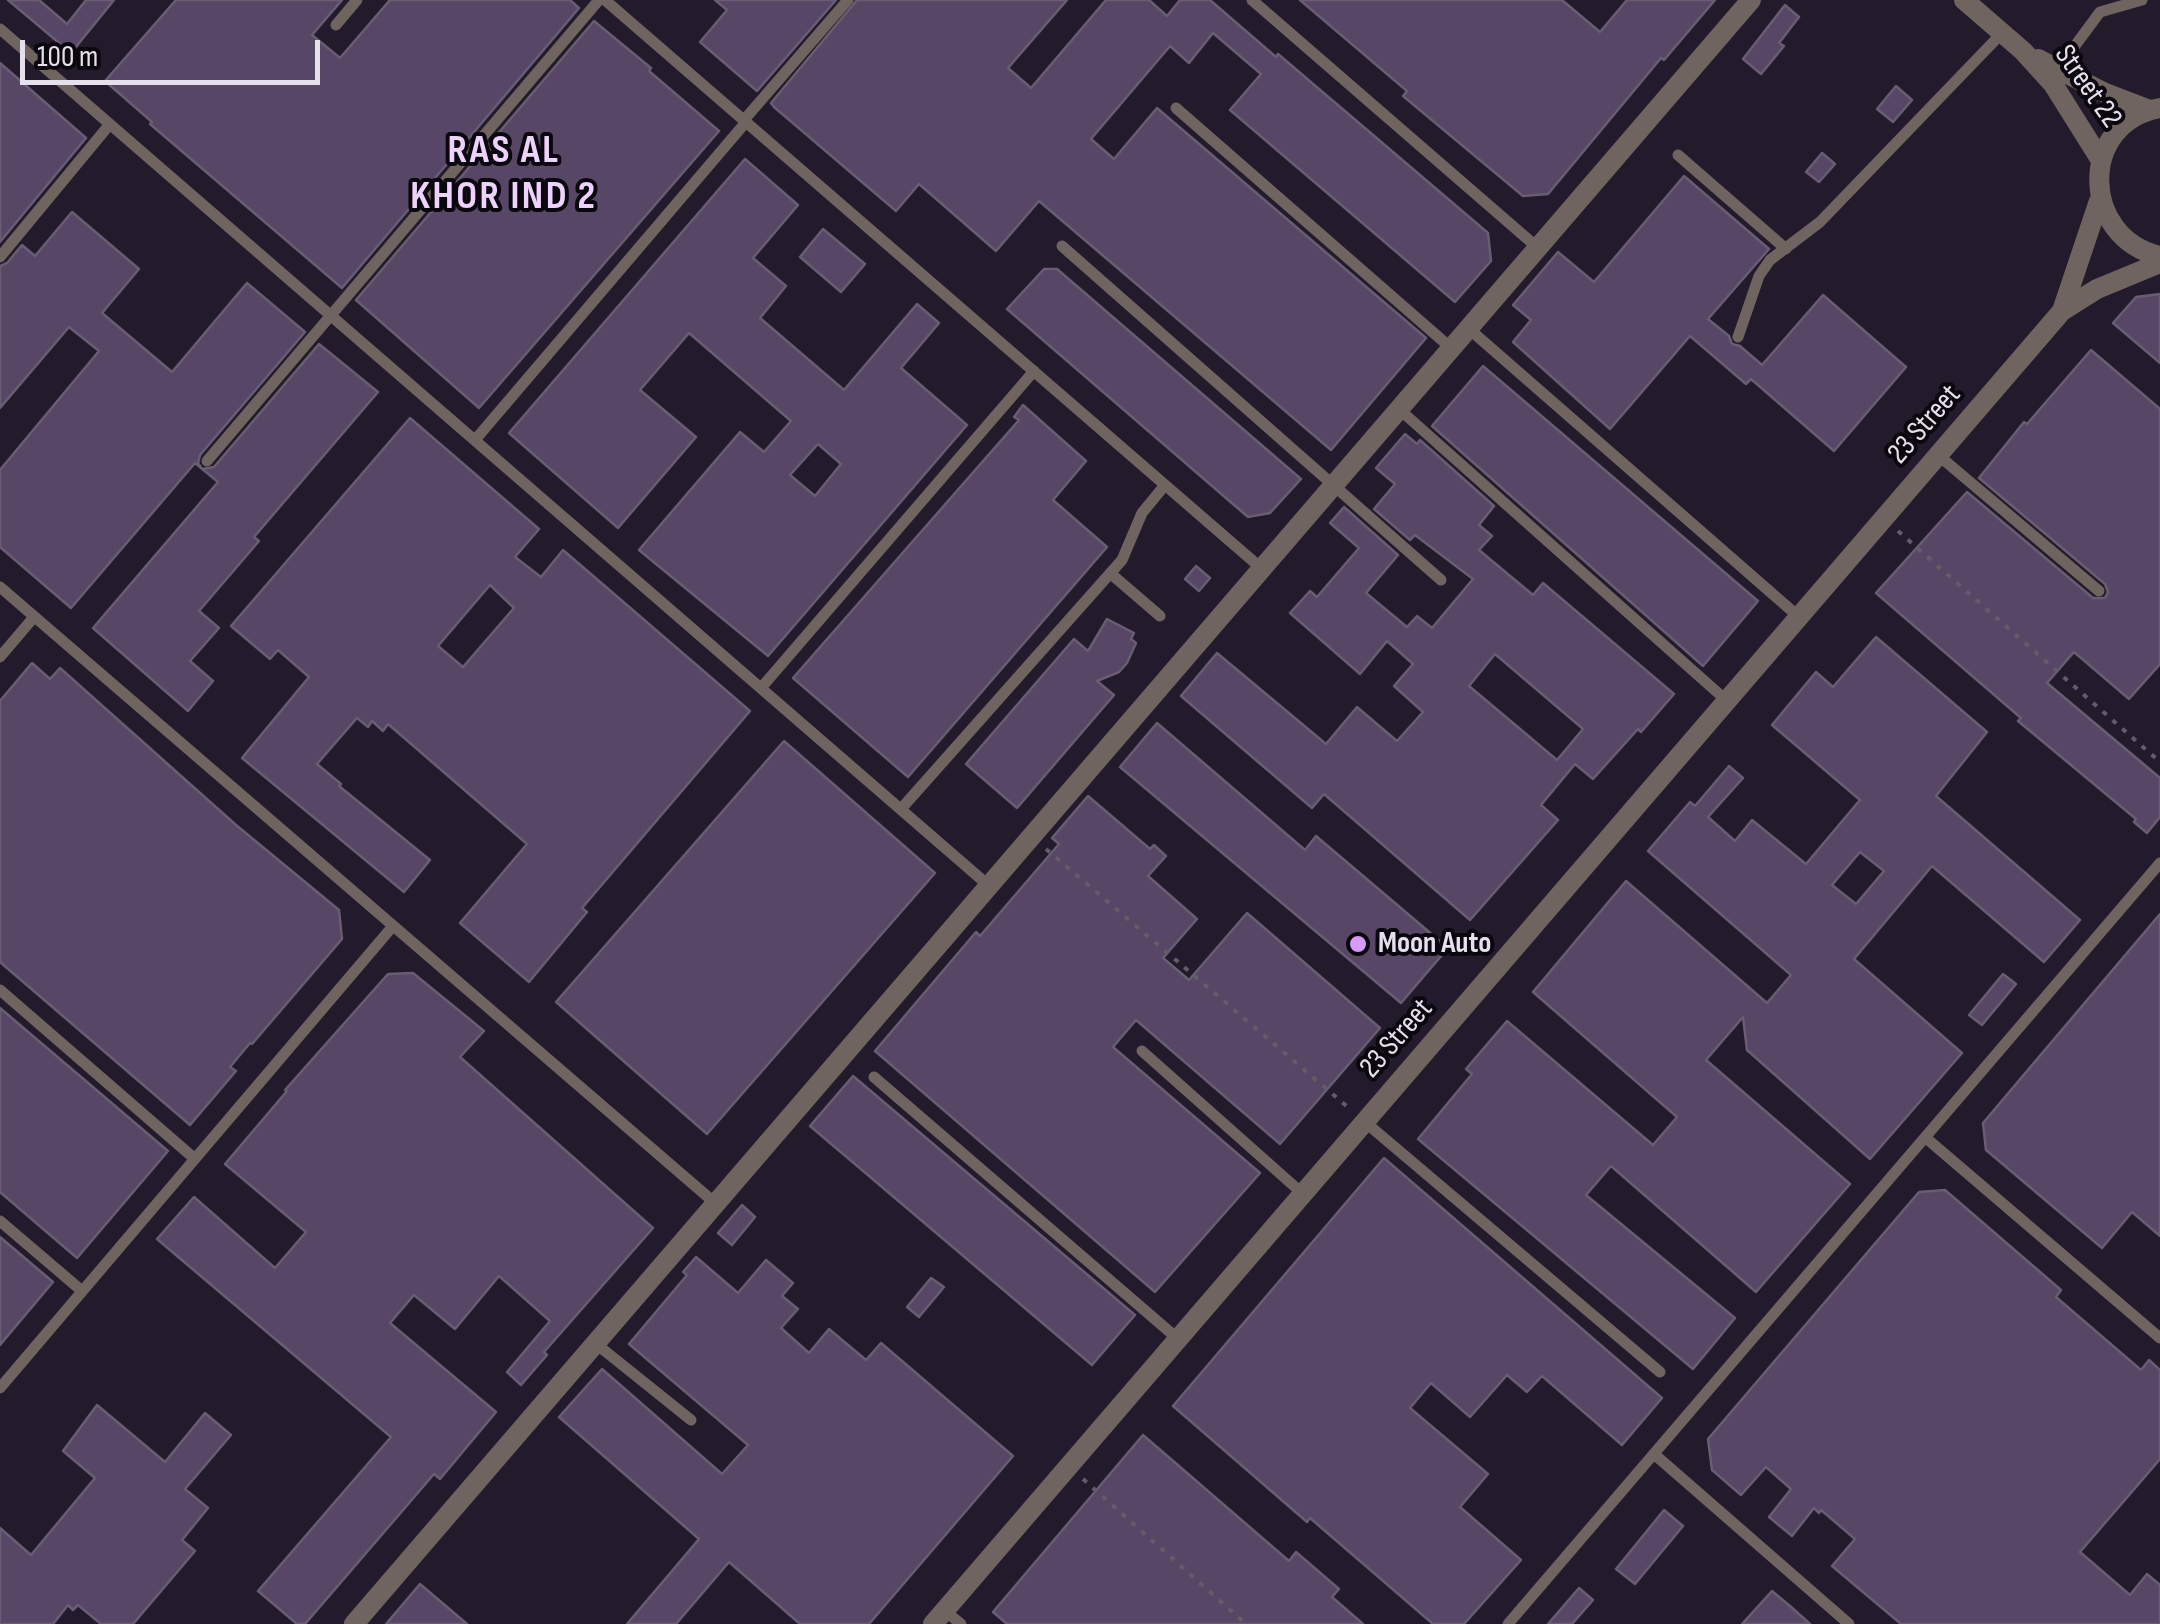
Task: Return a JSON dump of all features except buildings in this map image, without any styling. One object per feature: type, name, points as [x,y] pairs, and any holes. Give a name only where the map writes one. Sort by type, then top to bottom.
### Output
[{"type":"street","points":[[354,1624],[1751,0]]},
{"type":"street","name":"Street 22","points":[[1964,0],[2024,50],[2058,70],[2103,92],[2155,109]]},
{"type":"street","name":"Street 22","points":[[2024,50],[2062,96],[2100,159]]},
{"type":"street","points":[[2100,159],[2128,121],[2155,109]]},
{"type":"street","name":"23 Street","points":[[2062,311],[2099,201],[2100,159]]},
{"type":"street","points":[[2099,201],[2114,231],[2141,252],[2160,256]]},
{"type":"street","name":"23 Street","points":[[946,1620],[1069,1466],[2062,311],[2097,289],[2160,264]]},
{"type":"lane","points":[[336,25],[357,0]]},
{"type":"lane","points":[[207,461],[602,0],[1261,568]]},
{"type":"lane","points":[[475,440],[848,0]]},
{"type":"lane","points":[[1252,0],[1538,248]]},
{"type":"lane","points":[[2058,70],[2100,12],[2142,0]]},
{"type":"lane","points":[[0,29],[988,885]]},
{"type":"lane","points":[[1738,337],[1759,276],[1770,260],[1820,222],[2002,32]]},
{"type":"lane","points":[[1176,108],[1452,348]]},
{"type":"lane","points":[[0,257],[110,124]]},
{"type":"lane","points":[[1678,154],[1786,249]]},
{"type":"lane","points":[[1062,246],[1441,580]]},
{"type":"lane","points":[[1468,328],[1799,617]]},
{"type":"lane","points":[[761,688],[1034,371]]},
{"type":"lane","points":[[1399,409],[1727,701]]},
{"type":"lane","points":[[1938,456],[2099,591]]},
{"type":"lane","points":[[901,809],[1110,573],[1126,553],[1142,513],[1166,485]]},
{"type":"lane","points":[[1110,573],[1160,616]]},
{"type":"lane","points":[[0,587],[715,1203]]},
{"type":"lane","points":[[0,657],[34,617]]},
{"type":"lane","points":[[1508,1624],[2160,863]]},
{"type":"lane","points":[[2134,895],[2160,876]]},
{"type":"lane","points":[[0,1388],[394,926]]},
{"type":"lane","points":[[0,990],[195,1158]]},
{"type":"lane","points":[[1142,1051],[1302,1194]]},
{"type":"lane","points":[[874,1078],[1178,1339]]},
{"type":"lane","points":[[1364,1122],[1660,1372]]},
{"type":"lane","points":[[1926,1138],[2160,1338]]},
{"type":"lane","points":[[0,1221],[82,1291]]},
{"type":"lane","points":[[595,1343],[690,1420]]},
{"type":"lane","points":[[1654,1454],[1849,1624]]},
{"type":"path","points":[[1883,518],[2160,762]]},
{"type":"path","points":[[1031,836],[1364,1122]]},
{"type":"path","points":[[1069,1466],[1246,1624]]},
{"type":"place","name":"Moon Auto","points":[[1358,944]]},
{"type":"district","name":"RAS AL KHOR IND 2","points":[[504,175]]}]
